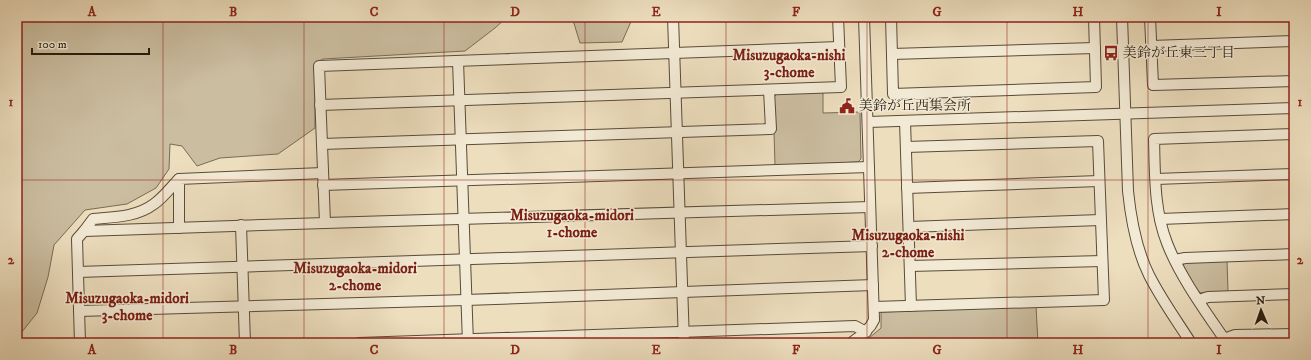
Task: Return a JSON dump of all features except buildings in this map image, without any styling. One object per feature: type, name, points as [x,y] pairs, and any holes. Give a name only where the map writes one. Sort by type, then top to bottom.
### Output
[{"type":"street","points":[[673,17],[684,343]]},
{"type":"street","points":[[320,105],[841,88],[838,17]]},
{"type":"street","points":[[851,343],[866,332],[874,320],[864,17]]},
{"type":"street","points":[[890,17],[893,94],[1096,88],[1094,17]]},
{"type":"street","points":[[1122,17],[1128,191],[1131,219],[1138,245],[1152,280],[1191,343]]},
{"type":"street","points":[[1150,17],[1153,85],[1294,81]]},
{"type":"street","points":[[1151,46],[1294,41]]},
{"type":"street","points":[[325,223],[319,66],[839,47]]},
{"type":"street","points":[[892,54],[1095,48]]},
{"type":"street","points":[[458,61],[468,342]]},
{"type":"street","points":[[322,144],[771,129],[769,90]]},
{"type":"street","points":[[868,122],[1294,108]]},
{"type":"street","points":[[905,121],[911,306]]},
{"type":"street","points":[[1294,134],[1154,139],[1157,204],[1167,242],[1185,280],[1225,341],[1235,335],[1294,334]]},
{"type":"street","points":[[874,307],[1104,300],[1098,141],[906,147]]},
{"type":"street","points":[[323,185],[869,167]]},
{"type":"street","points":[[80,343],[77,239],[93,218],[122,216],[138,212],[154,204],[178,179],[323,173]]},
{"type":"street","points":[[1156,179],[1294,174]]},
{"type":"street","points":[[178,179],[180,228]]},
{"type":"street","points":[[907,188],[1099,180]]},
{"type":"street","points":[[84,231],[870,206]]},
{"type":"street","points":[[1160,219],[1294,214]]},
{"type":"street","points":[[909,227],[1100,220]]},
{"type":"street","points":[[241,225],[245,343]]},
{"type":"street","points":[[78,272],[872,246]]},
{"type":"street","points":[[1176,260],[1184,258],[1294,254]]},
{"type":"street","points":[[910,266],[1102,261]]},
{"type":"street","points":[[79,311],[466,300],[873,285]]},
{"type":"street","points":[[1199,300],[1208,297],[1294,294]]},
{"type":"street","points":[[359,343],[468,342],[855,326],[866,332]]},
{"type":"shaded area","points":[[17,17],[507,17],[465,51],[323,59],[315,63],[315,128],[278,154],[220,158],[197,166],[182,146],[170,144],[169,169],[156,188],[127,204],[85,210],[54,245],[48,277],[37,313],[17,338]]},
{"type":"shaded area","points":[[572,17],[633,17],[622,42],[580,43]]},
{"type":"shaded area","points":[[823,92],[823,113],[860,112],[861,159],[858,162],[775,166],[773,98],[778,93]]},
{"type":"shaded area","points":[[1227,260],[1228,292],[1201,293],[1196,290],[1182,267],[1185,261]]},
{"type":"shaded area","points":[[1036,306],[1038,343],[863,343],[881,328],[881,312]]},
{"type":"place","name":"美鈴が丘東三丁目","points":[[1111,53]]},
{"type":"place","name":"美鈴が丘西集会所","points":[[847,106]]},
{"type":"district","name":"Misuzugaoka-nishi 3-chome","points":[[789,64]]},
{"type":"district","name":"Misuzugaoka-midori 1-chome","points":[[572,224]]},
{"type":"district","name":"Misuzugaoka-nishi 2-chome","points":[[908,244]]},
{"type":"district","name":"Misuzugaoka-midori 2-chome","points":[[355,276]]},
{"type":"district","name":"Misuzugaoka-midori 3-chome","points":[[127,306]]}]
